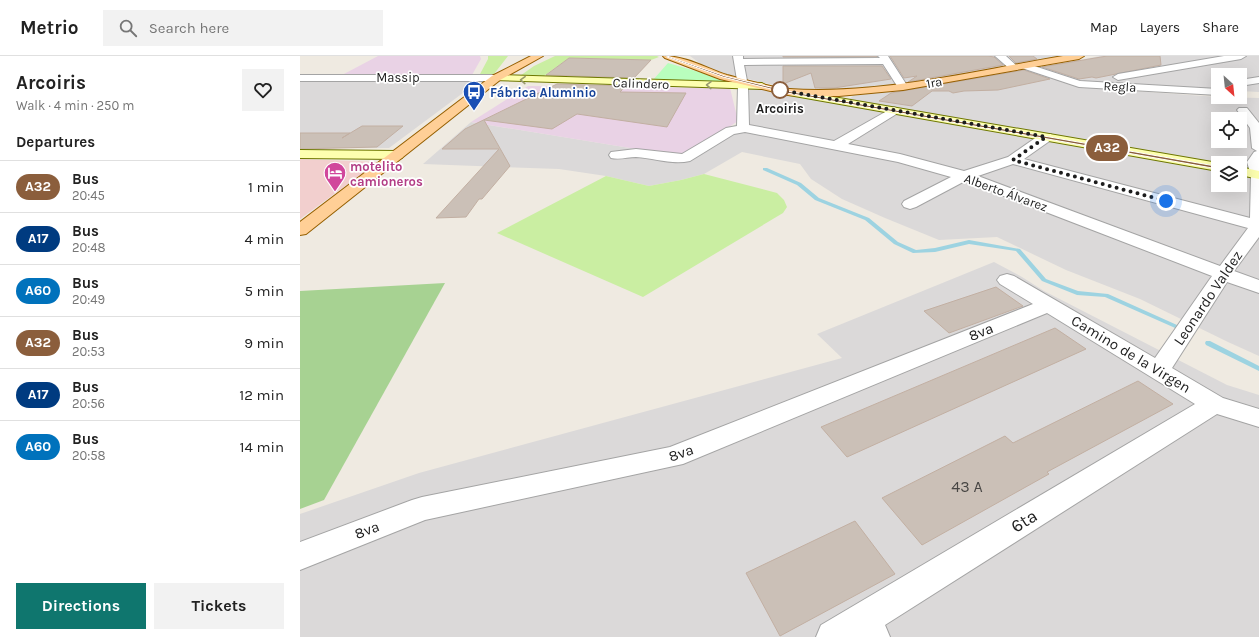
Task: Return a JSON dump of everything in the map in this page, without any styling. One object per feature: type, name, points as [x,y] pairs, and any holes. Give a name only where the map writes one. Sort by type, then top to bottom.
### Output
[{"type":"main road","points":[[496,78],[514,56]]},
{"type":"main road","points":[[300,230],[496,78],[538,56]]},
{"type":"main road","points":[[668,56],[742,83]]},
{"type":"main road","name":"1ra","points":[[762,86],[787,92],[839,93],[903,87],[1079,56]]},
{"type":"main road","name":"Calindero","points":[[496,78],[742,83],[762,86]]},
{"type":"main road","points":[[787,92],[1211,166]]},
{"type":"main road","points":[[300,154],[398,155]]},
{"type":"street","points":[[1000,56],[1019,67]]},
{"type":"street","points":[[1058,88],[1241,56]]},
{"type":"street","points":[[616,155],[636,153],[671,158],[685,158],[730,131],[744,128],[742,83],[739,59],[885,59],[903,87]]},
{"type":"street","name":"Regla","points":[[1019,67],[1079,84],[1211,92]]},
{"type":"street","name":"Massip","points":[[300,78],[496,78]]},
{"type":"street","points":[[1247,82],[1259,80]]},
{"type":"street","points":[[1199,91],[1211,88]]},
{"type":"street","points":[[1243,110],[1256,128],[1259,148]]},
{"type":"street","points":[[837,146],[894,111]]},
{"type":"street","name":"Alberto Álvarez","points":[[744,128],[900,158],[964,176],[1259,287]]},
{"type":"street","points":[[910,204],[964,176],[1013,160],[1046,137]]},
{"type":"street","points":[[1013,160],[1258,226],[1252,174],[1254,162],[1259,156]]},
{"type":"street","name":"Leonardo Valdez","points":[[1158,371],[1223,274],[1258,226]]},
{"type":"street","name":"Camino de la Virgen","points":[[1007,280],[1048,306],[1214,404],[1259,418]]},
{"type":"street","name":"8va","points":[[300,556],[422,509],[674,457],[1048,306]]},
{"type":"street","name":"6ta","points":[[832,637],[868,629],[1214,404]]},
{"type":"shaded area","points":[[378,56],[480,56],[481,59],[472,75],[342,75]]},
{"type":"shaded area","points":[[690,56],[1066,56],[914,83],[861,89],[815,91],[790,89],[727,74],[705,67]]},
{"type":"shaded area","points":[[1100,56],[1259,56],[1259,92],[1247,91],[1247,68],[1211,68],[1211,90],[1078,82],[1037,68]]},
{"type":"shaded area","points":[[1027,70],[1079,87],[1211,96],[1211,104],[1247,104],[1247,98],[1259,98],[1259,172],[1247,170],[1247,156],[1211,156],[1211,162],[848,100],[853,96]]},
{"type":"shaded area","points":[[300,80],[479,81],[389,148],[300,148]]},
{"type":"shaded area","points":[[528,86],[730,88],[738,121],[685,157],[471,122]]},
{"type":"shaded area","points":[[750,88],[762,89],[1211,169],[1211,192],[1247,192],[1247,175],[1259,178],[1259,356],[1140,299],[1066,270],[997,237],[939,240],[885,218],[842,199],[811,179],[800,164],[742,152],[704,174],[649,186],[606,176],[559,169],[423,164],[471,122],[685,157],[741,121]]},
{"type":"shaded area","points":[[300,159],[378,162],[300,219]]},
{"type":"shaded area","points":[[994,262],[1044,291],[1227,385],[1259,395],[1259,637],[300,637],[300,514],[419,473],[842,358],[817,334]]},
{"type":"green space","points":[[488,56],[508,56],[494,74],[480,74],[488,59]]},
{"type":"green space","points":[[555,56],[659,57],[651,60],[569,58],[541,78],[517,78],[534,66]]},
{"type":"green space","points":[[668,63],[737,83],[653,80]]},
{"type":"green space","points":[[704,174],[777,193],[784,200],[787,207],[783,213],[643,297],[497,233],[606,176],[649,186]]},
{"type":"green space","points":[[445,283],[324,500],[300,509],[300,291]]},
{"type":"building","points":[[876,56],[877,57],[783,57]]},
{"type":"building","points":[[890,56],[988,56],[994,57],[1003,65],[908,82],[917,76],[904,78]]},
{"type":"building","points":[[1009,56],[1033,56],[1037,59],[1016,63]]},
{"type":"building","points":[[1107,56],[1160,56],[1161,65],[1096,78],[1092,77],[1079,79],[1042,67]]},
{"type":"building","points":[[569,58],[651,60],[634,78],[546,75]]},
{"type":"building","points":[[783,66],[882,66],[891,79],[834,88],[815,88],[811,73],[783,84]]},
{"type":"building","points":[[1024,70],[1050,79],[998,90],[964,91],[953,93],[949,91],[932,91],[912,106],[879,101],[891,93]]},
{"type":"building","points":[[557,84],[626,86],[620,92],[686,93],[667,127],[577,114],[552,129],[484,120],[510,166],[482,199],[479,199],[466,217],[436,218],[499,149],[442,149],[465,129]]},
{"type":"building","points":[[362,126],[403,126],[377,147],[300,149],[300,133],[350,133],[342,138]]},
{"type":"building","points":[[996,287],[1023,306],[949,333],[924,311]]},
{"type":"building","points":[[1055,328],[1086,349],[847,457],[821,427]]},
{"type":"building","points":[[1138,381],[1173,404],[1047,472],[1049,474],[922,545],[882,498],[1005,436],[1013,443]]},
{"type":"building","points":[[855,521],[895,574],[780,636],[746,573]]},
{"type":"waterway","points":[[765,169],[799,184],[817,199],[867,219],[896,243],[915,252],[935,250],[969,242],[1018,250],[1044,280],[1077,293],[1106,295],[1175,326]]},
{"type":"waterway","points":[[1208,343],[1259,369]]},
{"type":"bus line","name":"A32","points":[[668,56],[724,77],[787,92],[1211,166]]},
{"type":"place","name":"Arcoiris","points":[[780,90]]},
{"type":"place","name":"Fábrica Aluminio","points":[[474,112]]},
{"type":"place","name":"motelito camioneros","points":[[335,192]]},
{"type":"route","points":[[780,90],[1046,137],[1013,160],[1166,201]]}]
